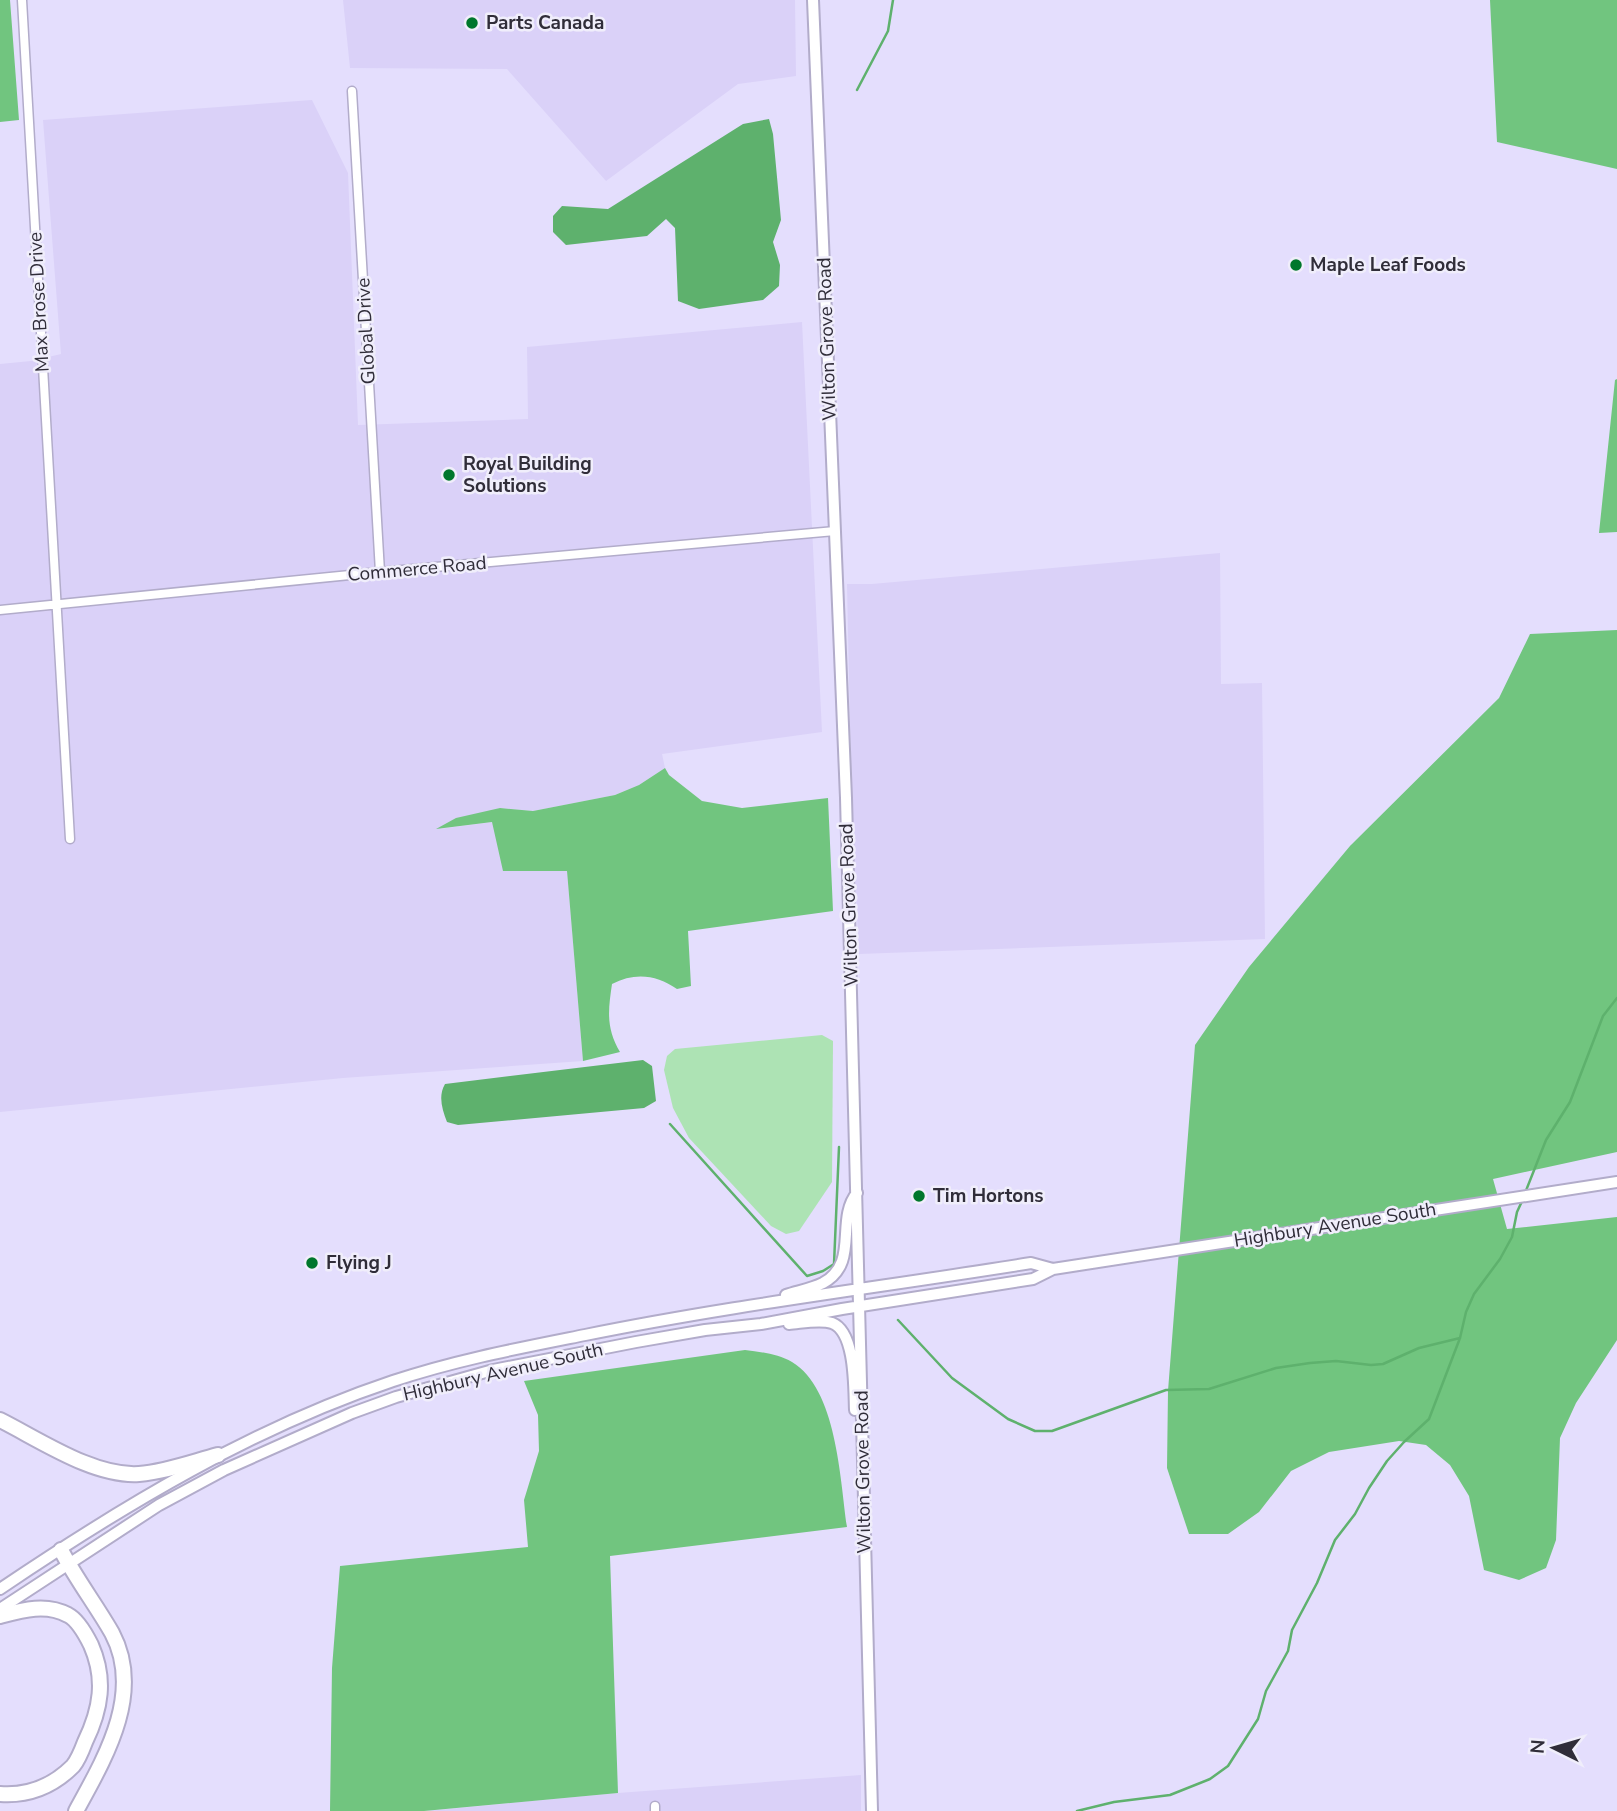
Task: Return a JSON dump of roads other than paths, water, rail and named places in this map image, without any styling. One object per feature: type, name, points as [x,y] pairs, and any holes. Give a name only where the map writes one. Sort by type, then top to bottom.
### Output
[{"type":"highway","points":[[0,1420],[85,1463],[115,1472],[138,1474],[218,1455]]},
{"type":"highway","points":[[61,1550],[113,1636],[125,1680],[120,1714],[112,1741],[76,1811]]},
{"type":"highway","points":[[0,1616],[24,1609],[47,1609],[69,1615],[86,1634],[99,1663],[100,1703],[74,1765],[36,1791],[20,1795],[0,1794]]},
{"type":"main road","name":"Wilton Grove Road","points":[[813,0],[846,798],[872,1811]]},
{"type":"main road","name":"Highbury Avenue South","points":[[0,1609],[159,1505],[224,1470],[352,1413],[396,1397],[493,1370],[705,1330],[761,1324],[1033,1279],[1053,1269],[1617,1182]]},
{"type":"main road","points":[[758,1305],[824,1282],[834,1275],[846,1253],[847,1214],[850,1202],[857,1193]]},
{"type":"main road","name":"Highbury Avenue South","points":[[0,1589],[218,1455],[348,1397],[394,1381],[476,1357],[631,1326],[1031,1263],[1053,1269]]},
{"type":"main road","points":[[761,1324],[823,1322],[841,1329],[849,1348],[856,1428],[863,1467]]},
{"type":"street","name":"Max Brose Drive","points":[[23,0],[70,839]]},
{"type":"street","name":"Global Drive","points":[[352,91],[380,572]]},
{"type":"street","name":"Commerce Road","points":[[0,610],[835,531]]},
{"type":"waterway","points":[[857,90],[888,31],[893,0]]},
{"type":"waterway","points":[[1525,1193],[1546,1140],[1570,1102],[1603,1016],[1617,998]]},
{"type":"waterway","points":[[670,1124],[807,1276],[834,1264],[839,1147]]},
{"type":"waterway","points":[[1077,1811],[1114,1802],[1170,1795],[1210,1779],[1228,1766],[1258,1719],[1266,1691],[1288,1651],[1292,1630],[1317,1583],[1335,1540],[1355,1514],[1387,1461],[1429,1419],[1460,1338],[1466,1312],[1474,1294],[1500,1259],[1512,1237],[1517,1212],[1523,1199]]},
{"type":"waterway","points":[[898,1320],[952,1378],[1008,1419],[1035,1431],[1052,1431],[1166,1390],[1209,1389],[1276,1368],[1310,1363],[1336,1361],[1383,1364],[1419,1348],[1460,1338]]},
{"type":"place","name":"Parts Canada","points":[[472,23]]},
{"type":"place","name":"Maple Leaf Foods","points":[[1296,265]]},
{"type":"place","name":"Royal Building Solutions","points":[[449,475]]},
{"type":"place","name":"Tim Hortons","points":[[919,1196]]},
{"type":"place","name":"Flying J","points":[[312,1263]]}]
